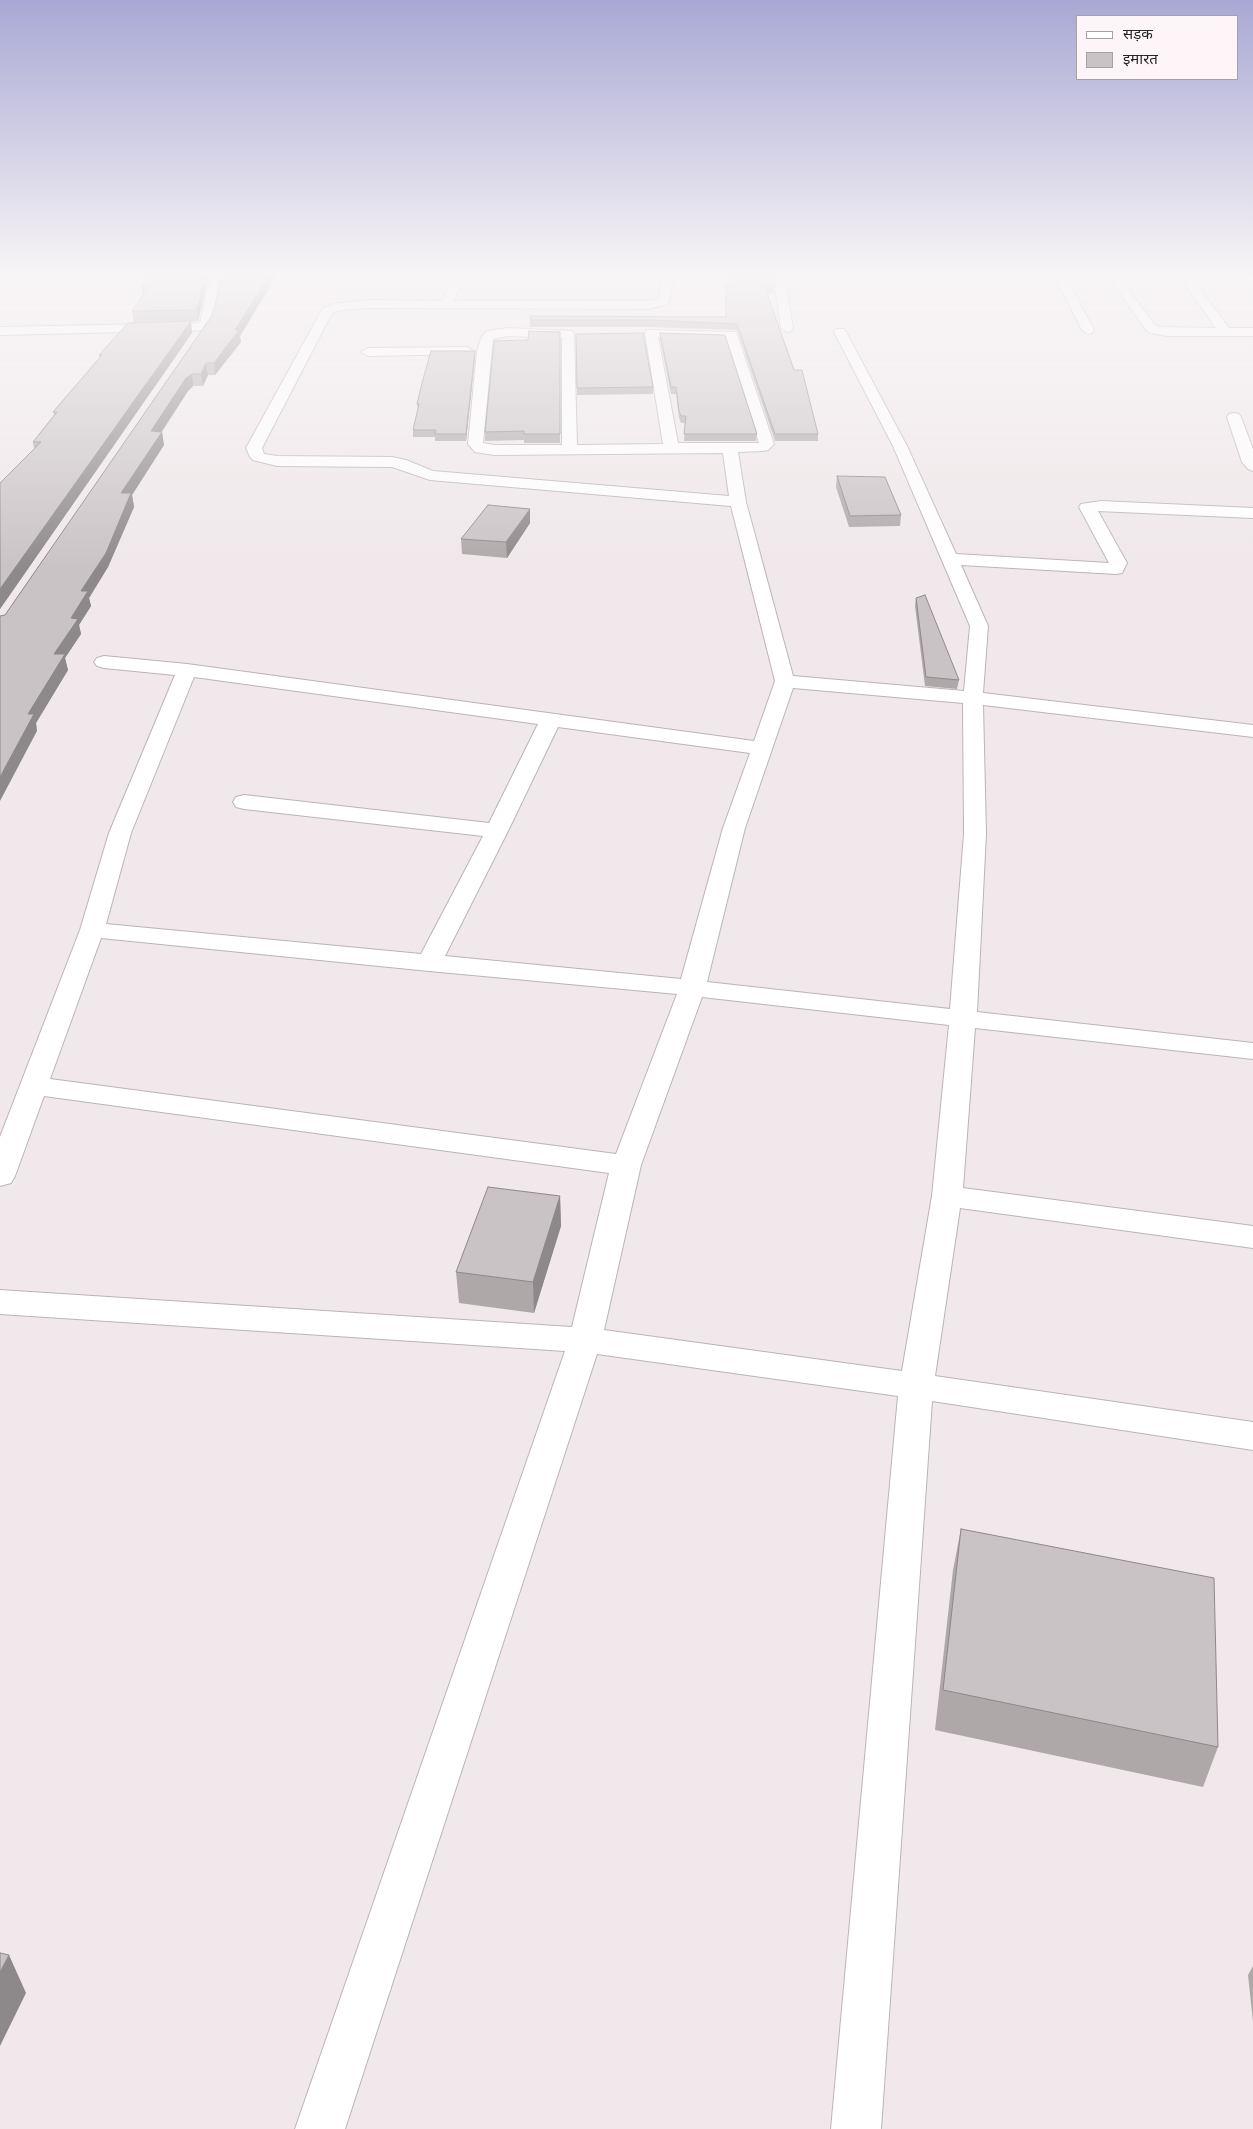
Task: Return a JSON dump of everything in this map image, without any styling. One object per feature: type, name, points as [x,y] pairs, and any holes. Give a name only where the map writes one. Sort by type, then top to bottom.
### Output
[{"type":"street","points":[[294,372],[254,448],[258,458],[277,462],[401,463],[430,475],[738,502]]},
{"type":"street","points":[[482,372],[475,444],[480,449],[570,450],[763,447],[767,444],[744,372]]},
{"type":"street","points":[[570,450],[572,372]]},
{"type":"street","points":[[655,372],[671,448]]},
{"type":"street","points":[[856,2129],[916,1386],[947,1196],[963,1017],[975,834],[973,698],[979,626],[900,446],[861,372]]},
{"type":"street","points":[[1234,417],[1253,466]]},
{"type":"street","points":[[320,2129],[585,1340],[626,1165],[692,988],[734,828],[785,681],[738,502],[730,448]]},
{"type":"street","points":[[950,559],[1116,568],[1118,563],[1114,554],[1087,507],[1101,506],[1253,513]]},
{"type":"street","points":[[104,662],[187,670],[761,748]]},
{"type":"street","points":[[0,1176],[92,930],[120,833],[187,670]]},
{"type":"street","points":[[785,681],[973,698],[1253,731]]},
{"type":"street","points":[[429,963],[497,831],[551,719]]},
{"type":"street","points":[[244,802],[497,831]]},
{"type":"street","points":[[92,930],[692,988],[1253,1051]]},
{"type":"street","points":[[34,1086],[626,1165]]},
{"type":"street","points":[[947,1196],[1253,1237]]},
{"type":"street","points":[[0,1302],[585,1340],[916,1386],[1253,1436]]},
{"type":"building","points":[[87,372],[154,372],[0,589],[0,483],[41,442],[33,442],[57,412],[53,412]]},
{"type":"building","points":[[173,372],[202,372],[192,374],[186,378],[151,431],[162,432],[121,493],[131,493],[106,553],[81,591],[88,591],[71,618],[78,619],[54,654],[65,654],[28,714],[34,714],[0,777],[0,616],[5,615]]},
{"type":"building","points":[[425,372],[473,372],[466,434],[435,434],[436,430],[413,430]]},
{"type":"building","points":[[491,372],[560,372],[560,434],[524,434],[524,431],[485,432]]},
{"type":"building","points":[[577,372],[650,372],[653,387],[577,388]]},
{"type":"building","points":[[668,372],[737,372],[757,434],[684,434],[686,416],[681,416],[679,411],[676,387],[671,387]]},
{"type":"building","points":[[754,372],[803,372],[818,434],[775,434]]},
{"type":"building","points":[[837,476],[885,477],[901,515],[850,516]]},
{"type":"building","points":[[488,505],[530,509],[506,542],[461,539]]},
{"type":"building","points":[[925,595],[959,680],[926,677],[916,598]]},
{"type":"building","points":[[488,1187],[560,1196],[533,1282],[456,1272]]},
{"type":"building","points":[[961,1529],[1214,1578],[1218,1747],[943,1690]]},
{"type":"building","points":[[0,1953],[9,1955],[0,1972]]}]
